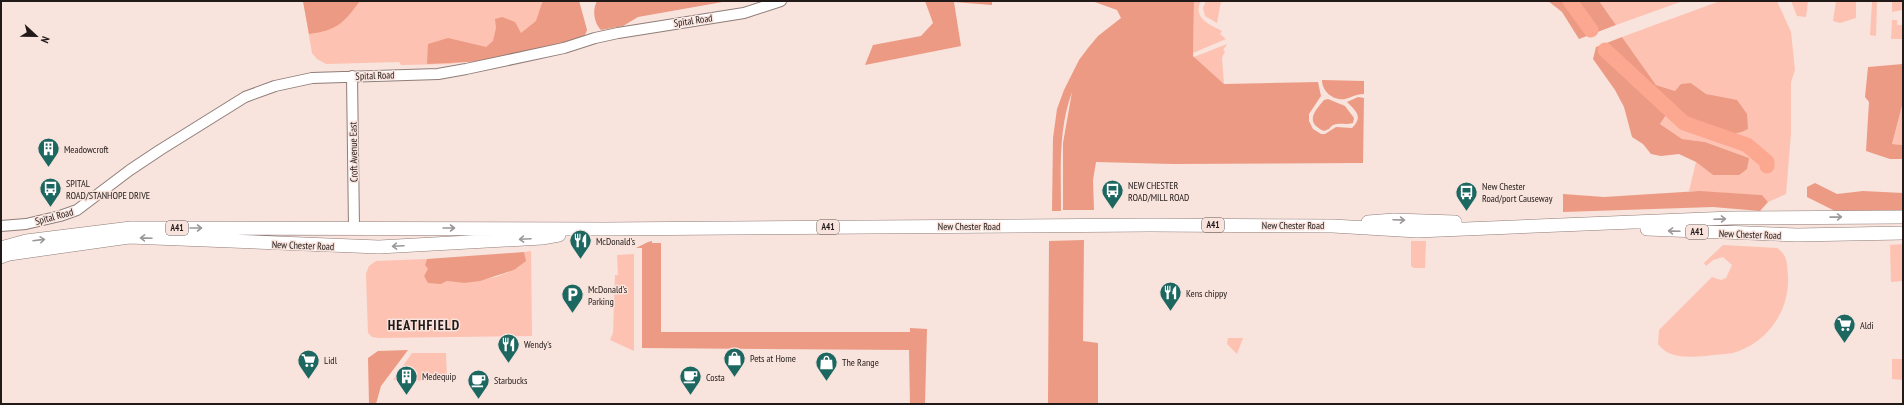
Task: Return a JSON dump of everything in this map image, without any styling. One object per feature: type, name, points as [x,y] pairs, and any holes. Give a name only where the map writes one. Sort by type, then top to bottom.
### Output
[{"type":"highway","name":"New Chester Road","points":[[1,248],[26,241],[131,228],[605,229],[1052,225],[1333,226],[1394,220],[1437,221],[1504,226],[1597,224],[1732,218],[1903,217]]},
{"type":"highway","name":"New Chester Road","points":[[1597,224],[1666,231],[1797,235],[1903,233]]},
{"type":"highway","points":[[224,228],[263,236],[340,238],[353,247]]},
{"type":"highway","points":[[354,228],[368,237],[429,236],[465,242]]},
{"type":"highway","name":"New Chester Road","points":[[1,257],[129,237],[380,247],[542,238],[605,229]]},
{"type":"main road","name":"Spital Road","points":[[1,226],[26,224],[60,216],[77,210],[130,170],[245,97],[275,86],[304,80],[352,76],[438,74],[488,65],[564,48],[595,38],[668,24],[744,13],[781,1]]},
{"type":"main road","name":"Croft Avenue East","points":[[352,76],[354,228]]},
{"type":"shaded area","points":[[303,1],[579,1],[587,30],[584,37],[530,53],[449,64],[401,65],[399,62],[326,64],[317,59],[312,53]]},
{"type":"shaded area","points":[[303,1],[360,1],[339,25],[309,34]]},
{"type":"shaded area","points":[[544,1],[579,1],[587,30],[584,37],[530,53],[486,61],[427,64],[428,44],[448,38],[486,47],[493,41],[496,28],[495,19],[502,17],[515,22],[521,33],[536,21]]},
{"type":"shaded area","points":[[597,1],[728,1],[638,17],[623,26],[601,30],[594,16]]},
{"type":"shaded area","points":[[925,1],[992,1],[992,5],[954,2],[961,46],[865,65],[873,45],[921,36],[933,23]]},
{"type":"shaded area","points":[[1092,1],[1194,1],[1193,56],[1224,84],[1318,82],[1321,96],[1309,114],[1309,121],[1313,129],[1321,134],[1325,134],[1336,127],[1352,128],[1358,118],[1354,109],[1347,102],[1358,97],[1364,98],[1363,163],[1173,164],[1096,162],[1093,180],[1094,210],[1063,210],[1063,143],[1072,92],[1064,121],[1062,136],[1061,211],[1052,211],[1053,138],[1057,109],[1064,90],[1079,60],[1098,36],[1121,18],[1117,10]]},
{"type":"shaded area","points":[[1194,1],[1201,1],[1199,12],[1201,16],[1208,23],[1222,31],[1220,34],[1226,39],[1193,53]]},
{"type":"shaded area","points":[[1206,1],[1221,1],[1217,23],[1205,16],[1203,8]]},
{"type":"shaded area","points":[[1548,1],[1599,1],[1616,25],[1579,39],[1562,12]]},
{"type":"shaded area","points":[[1599,1],[1683,1],[1616,25]]},
{"type":"shaded area","points":[[1720,1],[1777,1],[1791,32],[1795,70],[1791,82],[1791,133],[1786,194],[1768,202],[1762,195],[1689,191],[1696,162],[1713,175],[1749,158],[1705,142],[1682,139],[1660,124],[1666,115],[1694,127],[1718,98],[1706,94],[1691,83],[1675,91],[1656,85],[1622,37]]},
{"type":"shaded area","points":[[1791,1],[1808,1],[1806,17],[1797,16]]},
{"type":"shaded area","points":[[1836,1],[1856,1],[1856,18],[1840,23],[1833,21]]},
{"type":"shaded area","points":[[1863,1],[1877,1],[1876,36],[1870,35],[1872,2]]},
{"type":"shaded area","points":[[1892,1],[1903,1],[1903,10],[1892,12]]},
{"type":"shaded area","points":[[1892,20],[1897,20],[1897,25],[1903,25],[1903,39],[1891,39]]},
{"type":"shaded area","points":[[1622,37],[1656,85],[1675,91],[1681,84],[1691,83],[1706,94],[1737,100],[1747,114],[1748,129],[1738,133],[1717,134],[1696,128],[1666,115],[1660,124],[1682,139],[1705,142],[1749,158],[1747,169],[1739,175],[1713,175],[1696,162],[1679,154],[1661,156],[1651,154],[1643,144],[1632,137],[1624,107],[1615,90],[1593,59],[1596,47]]},
{"type":"shaded area","points":[[1227,44],[1223,50],[1225,51],[1222,58],[1224,84],[1194,57]]},
{"type":"shaded area","points":[[1903,64],[1903,102],[1892,144],[1903,145],[1903,159],[1890,159],[1866,151],[1869,102],[1865,97],[1868,67]]},
{"type":"shaded area","points":[[1322,80],[1364,81],[1364,94],[1345,99],[1332,97],[1324,88]]},
{"type":"shaded area","points":[[1328,99],[1345,106],[1354,118],[1353,123],[1337,124],[1324,131],[1318,128],[1314,124],[1313,116],[1317,108],[1324,100]]},
{"type":"shaded area","points":[[1903,102],[1903,145],[1892,144]]},
{"type":"shaded area","points":[[1815,183],[1837,194],[1863,191],[1903,193],[1903,212],[1835,211],[1807,197],[1807,187]]},
{"type":"shaded area","points":[[1699,191],[1762,195],[1768,202],[1760,211],[1713,207],[1563,212],[1563,194],[1604,197]]},
{"type":"shaded area","points":[[1084,240],[1083,341],[1098,343],[1098,404],[1048,404],[1049,241]]},
{"type":"shaded area","points":[[652,241],[652,243],[661,243],[661,332],[910,332],[910,328],[927,329],[925,404],[910,404],[909,350],[642,348],[642,248],[636,248]]},
{"type":"shaded area","points":[[1411,241],[1426,241],[1425,268],[1414,268],[1411,266]]},
{"type":"shaded area","points":[[1903,244],[1903,281],[1891,282],[1890,245]]},
{"type":"shaded area","points":[[1723,245],[1777,248],[1781,251],[1787,264],[1788,277],[1785,301],[1781,312],[1776,322],[1760,339],[1739,351],[1727,354],[1692,357],[1673,355],[1662,349],[1658,344],[1659,330],[1712,277],[1721,280],[1726,278],[1732,265],[1723,257],[1713,260],[1706,266],[1704,263]]},
{"type":"shaded area","points":[[531,251],[532,336],[379,338],[372,337],[368,333],[366,274],[369,266],[376,261],[427,259],[425,265],[441,284],[447,281],[464,283],[496,277],[514,270],[525,261],[524,252]]},
{"type":"shaded area","points":[[524,252],[526,261],[514,270],[480,281],[464,283],[447,281],[441,284],[428,283],[424,276],[428,269],[425,265],[427,259]]},
{"type":"shaded area","points":[[634,254],[634,351],[610,340],[613,333],[615,275],[618,275],[617,255]]},
{"type":"shaded area","points":[[1228,338],[1243,338],[1237,354],[1227,344]]},
{"type":"shaded area","points":[[408,350],[381,386],[376,404],[369,404],[368,358],[378,351]]},
{"type":"shaded area","points":[[412,353],[446,353],[447,381],[393,380]]},
{"type":"shaded area","points":[[1892,359],[1903,359],[1903,380],[1892,379]]},
{"type":"waterway","points":[[1570,1],[1591,30]]},
{"type":"waterway","points":[[1605,50],[1684,123],[1747,145],[1767,162],[1767,166]]},
{"type":"place","name":"Meadowcroft","points":[[48,168]]},
{"type":"place","name":"SPITAL ROAD/STANHOPE DRIVE","points":[[51,208]]},
{"type":"place","name":"NEW CHESTER ROAD/MILL ROAD","points":[[1112,210]]},
{"type":"place","name":"New Chester Road/port Causeway","points":[[1467,212]]},
{"type":"place","name":"McDonald's","points":[[581,260]]},
{"type":"place","name":"Kens chippy","points":[[1171,312]]},
{"type":"place","name":"McDonald's Parking","points":[[572,314]]},
{"type":"place","name":"Aldi","points":[[1844,344]]},
{"type":"place","name":"Wendy's","points":[[508,364]]},
{"type":"place","name":"Pets at Home","points":[[735,378]]},
{"type":"place","name":"Lidl","points":[[309,380]]},
{"type":"place","name":"The Range","points":[[827,382]]},
{"type":"place","name":"Medequip","points":[[407,396]]},
{"type":"place","name":"Costa","points":[[691,396]]},
{"type":"place","name":"Starbucks","points":[[479,400]]},
{"type":"district","name":"HEATHFIELD","points":[[424,325]]}]
